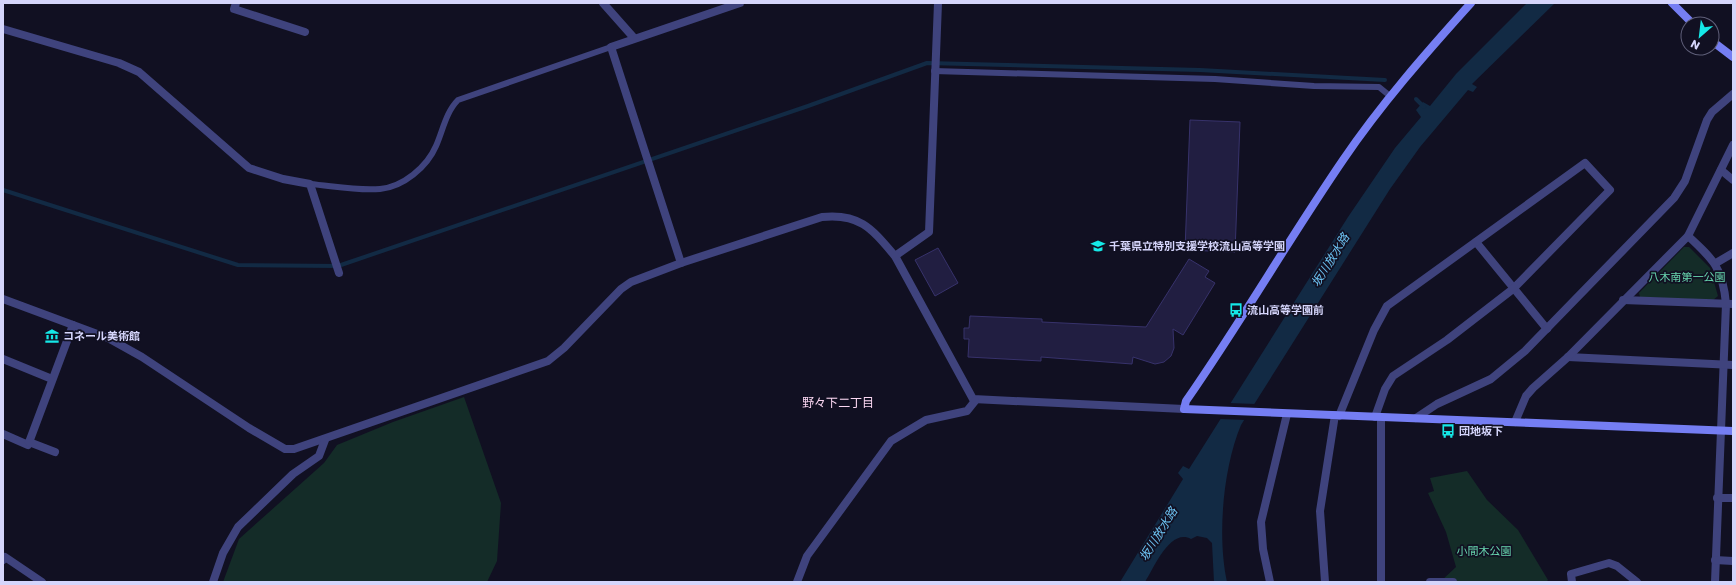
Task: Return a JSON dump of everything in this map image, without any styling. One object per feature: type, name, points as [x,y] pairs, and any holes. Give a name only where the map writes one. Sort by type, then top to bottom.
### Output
[{"type":"street","points":[[236,3],[234,9],[304,32]]},
{"type":"street","points":[[603,3],[634,38]]},
{"type":"street","points":[[681,263],[611,47],[740,3]]},
{"type":"street","points":[[894,256],[929,232],[934,71],[938,3]]},
{"type":"street","points":[[1184,409],[1186,401],[1226,344],[1343,160],[1390,96],[1471,3]]},
{"type":"street","points":[[1674,4],[1685,16]]},
{"type":"street","points":[[3,29],[119,63],[139,72],[249,168],[283,179],[310,184],[339,273]]},
{"type":"street","points":[[1720,46],[1733,57]]},
{"type":"street","points":[[1416,418],[1437,404],[1496,376],[1525,351],[1547,329],[1674,198],[1685,181],[1706,120],[1712,112],[1733,94]]},
{"type":"street","points":[[1515,422],[1526,396],[1533,388],[1568,357],[1688,236],[1733,145]]},
{"type":"street","points":[[1325,582],[1320,511],[1337,416],[1374,330],[1387,306],[1585,163],[1610,190],[1513,289],[1447,340],[1393,376],[1385,389],[1378,417],[1381,582]]},
{"type":"street","points":[[1721,170],[1733,180]]},
{"type":"street","points":[[3,299],[108,338],[142,357],[249,428],[285,449],[294,449],[325,440],[548,361],[564,348],[621,289],[631,282],[681,263],[822,217],[850,217],[864,225],[879,238],[894,256],[975,401]]},
{"type":"street","points":[[1688,236],[1716,263],[1729,304],[1723,365],[1715,582]]},
{"type":"street","points":[[1476,242],[1547,329]]},
{"type":"street","points":[[1716,263],[1733,253]]},
{"type":"street","points":[[1623,300],[1729,304]]},
{"type":"street","points":[[3,434],[28,445],[73,324]]},
{"type":"street","points":[[1568,357],[1733,365]]},
{"type":"street","points":[[3,359],[52,380]]},
{"type":"street","points":[[975,401],[1733,431]]},
{"type":"street","points":[[797,582],[807,556],[891,441],[926,420],[967,411],[975,401]]},
{"type":"street","points":[[1270,582],[1263,549],[1261,522],[1287,414]]},
{"type":"street","points":[[213,582],[223,553],[238,526],[293,474],[319,456],[325,440]]},
{"type":"street","points":[[29,442],[55,452]]},
{"type":"street","points":[[1718,498],[1733,498]]},
{"type":"street","points":[[3,560],[5,557],[42,582]]},
{"type":"street","points":[[1715,560],[1733,561]]},
{"type":"street","points":[[1572,582],[1571,574],[1610,563],[1617,566],[1636,582]]},
{"type":"street","points":[[1430,582],[1453,582]]},
{"type":"lane","points":[[310,184],[381,189],[404,181],[421,168],[435,148],[451,106],[458,100],[611,47]]},
{"type":"lane","points":[[934,71],[1058,76],[1215,79],[1314,86],[1379,88],[1390,96]]},
{"type":"green space","name":"八木南第一公園","points":[[1684,247],[1689,247],[1710,268],[1718,296],[1713,300],[1640,297],[1639,293]]},
{"type":"green space","points":[[464,397],[501,503],[497,561],[487,582],[223,582],[239,539],[324,463],[337,445],[393,422]]},
{"type":"green space","name":"小間木公園","points":[[1467,471],[1487,500],[1518,530],[1548,580],[1546,582],[1440,582],[1456,567],[1446,532],[1428,493],[1434,491],[1430,478]]},
{"type":"water","name":"坂川放水路","points":[[1527,3],[1555,3],[1472,84],[1477,87],[1473,92],[1468,90],[1420,147],[1390,189],[1241,425],[1235,442],[1226,481],[1222,523],[1222,544],[1227,582],[1214,582],[1212,543],[1207,538],[1197,536],[1191,539],[1183,537],[1176,539],[1170,544],[1158,559],[1145,582],[1120,582],[1183,479],[1178,473],[1183,466],[1189,469],[1348,217],[1395,148],[1421,117],[1416,110],[1423,102],[1430,106],[1456,74]]},
{"type":"pier","points":[[1229,403],[1256,404],[1246,420],[1219,419]]},
{"type":"building","points":[[1190,120],[1240,122],[1235,252],[1185,250]]},
{"type":"building","points":[[938,248],[958,283],[935,296],[915,260]]},
{"type":"building","points":[[1189,259],[1209,271],[1205,277],[1215,283],[1183,335],[1173,329],[1174,348],[1171,356],[1164,362],[1155,364],[1133,357],[1132,364],[1041,357],[1041,361],[968,357],[969,339],[964,339],[964,328],[969,328],[970,316],[1042,319],[1042,322],[1146,327]]},
{"type":"waterway","points":[[3,190],[238,265],[338,266],[808,106],[927,63],[1200,70],[1385,80]]},
{"type":"waterway","points":[[1416,99],[1424,107]]},
{"type":"place","name":"千葉県立特別支援学校流山高等学園","points":[[1098,246]]},
{"type":"place","name":"流山高等学園前","points":[[1236,310]]},
{"type":"place","name":"コネール美術館","points":[[52,336]]},
{"type":"place","name":"団地坂下","points":[[1448,431]]},
{"type":"district","name":"野々下二丁目","points":[[838,402]]}]
